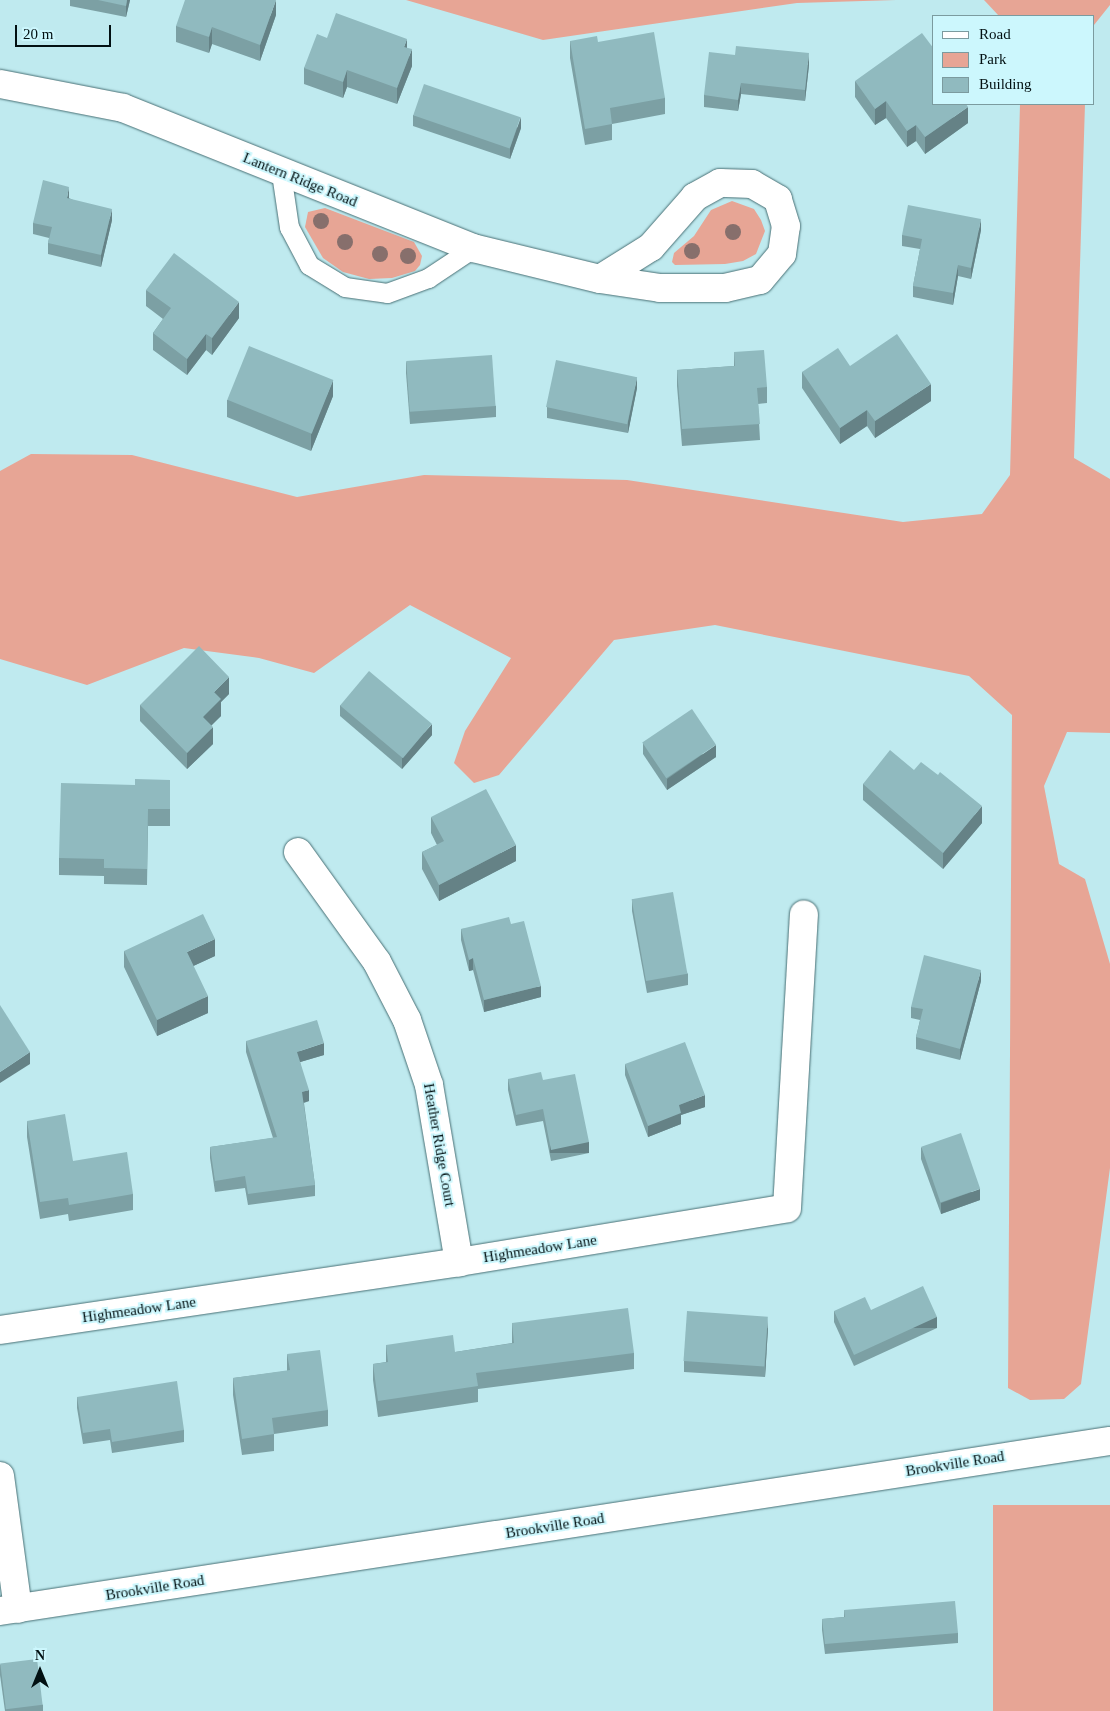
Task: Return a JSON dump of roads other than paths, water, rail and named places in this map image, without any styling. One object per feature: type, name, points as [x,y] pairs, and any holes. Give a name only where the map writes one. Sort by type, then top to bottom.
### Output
[{"type":"street","name":"Lantern Ridge Road","points":[[0,84],[123,108],[281,173],[473,248],[600,279],[660,288],[725,288],[760,280],[782,254],[786,226],[778,199],[752,184],[720,183],[695,197],[651,247],[600,279]]},
{"type":"street","name":"Heather Ridge Court","points":[[298,852],[377,962],[407,1020],[429,1085],[459,1262]]},
{"type":"street","name":"Highmeadow Lane","points":[[0,1330],[459,1262],[787,1208],[804,914]]},
{"type":"street","name":"Brookville Road","points":[[9,1610],[1110,1440]]},
{"type":"street","points":[[0,1476],[9,1610]]},
{"type":"lane","points":[[281,173],[289,227],[309,265],[345,288],[387,293],[428,278],[473,248]]}]
